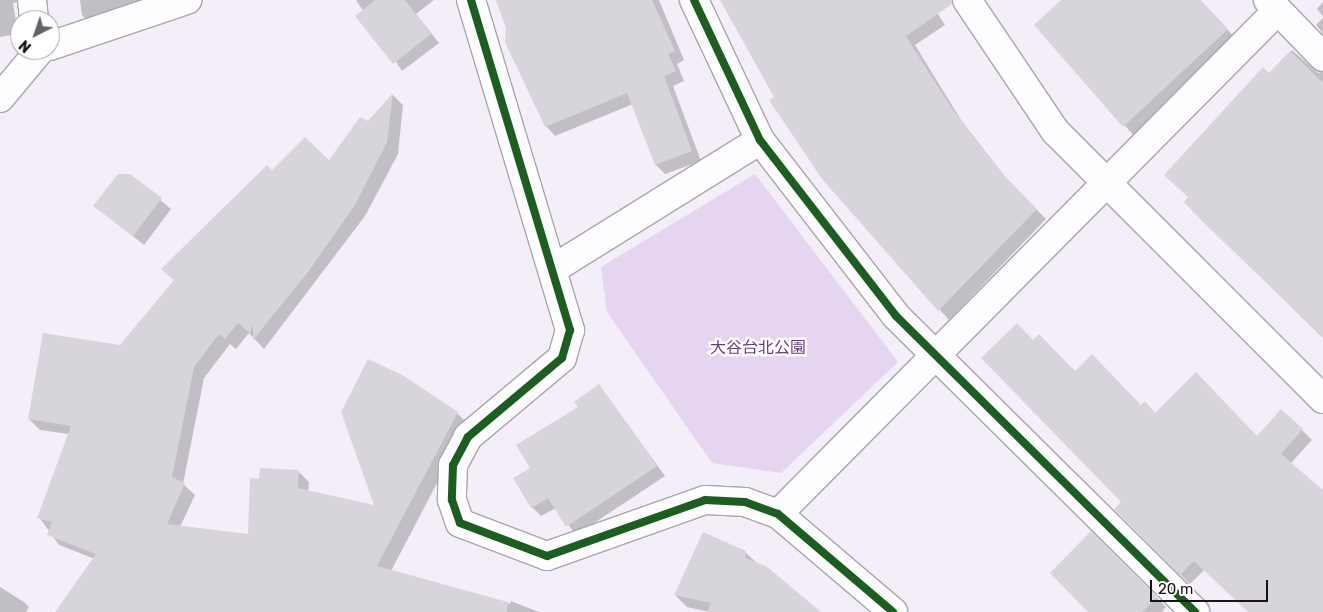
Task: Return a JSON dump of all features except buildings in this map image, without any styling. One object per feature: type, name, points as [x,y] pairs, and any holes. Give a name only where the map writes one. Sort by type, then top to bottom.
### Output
[{"type":"street","points":[[60,43],[187,0]]},
{"type":"street","points":[[471,0],[570,330],[562,358],[468,437],[453,465],[452,500],[460,523],[547,556],[705,500],[745,502],[778,514],[893,612]]},
{"type":"street","points":[[694,0],[760,140],[896,316],[938,353],[1196,612]]},
{"type":"street","points":[[967,0],[1055,130],[1323,399]]},
{"type":"street","points":[[778,514],[1107,184],[1272,6],[1323,57]]},
{"type":"street","points":[[0,98],[32,60]]},
{"type":"street","points":[[553,269],[760,140]]},
{"type":"green space","name":"大谷台北公園","points":[[755,174],[898,362],[781,473],[712,463],[607,312],[601,267]]},
{"type":"cycle path","points":[[471,0],[570,330],[562,358],[468,437],[453,465],[452,500],[460,523],[547,556],[705,500],[745,502],[778,514],[893,612]]},
{"type":"cycle path","points":[[694,0],[760,140],[896,316],[1195,612]]}]
